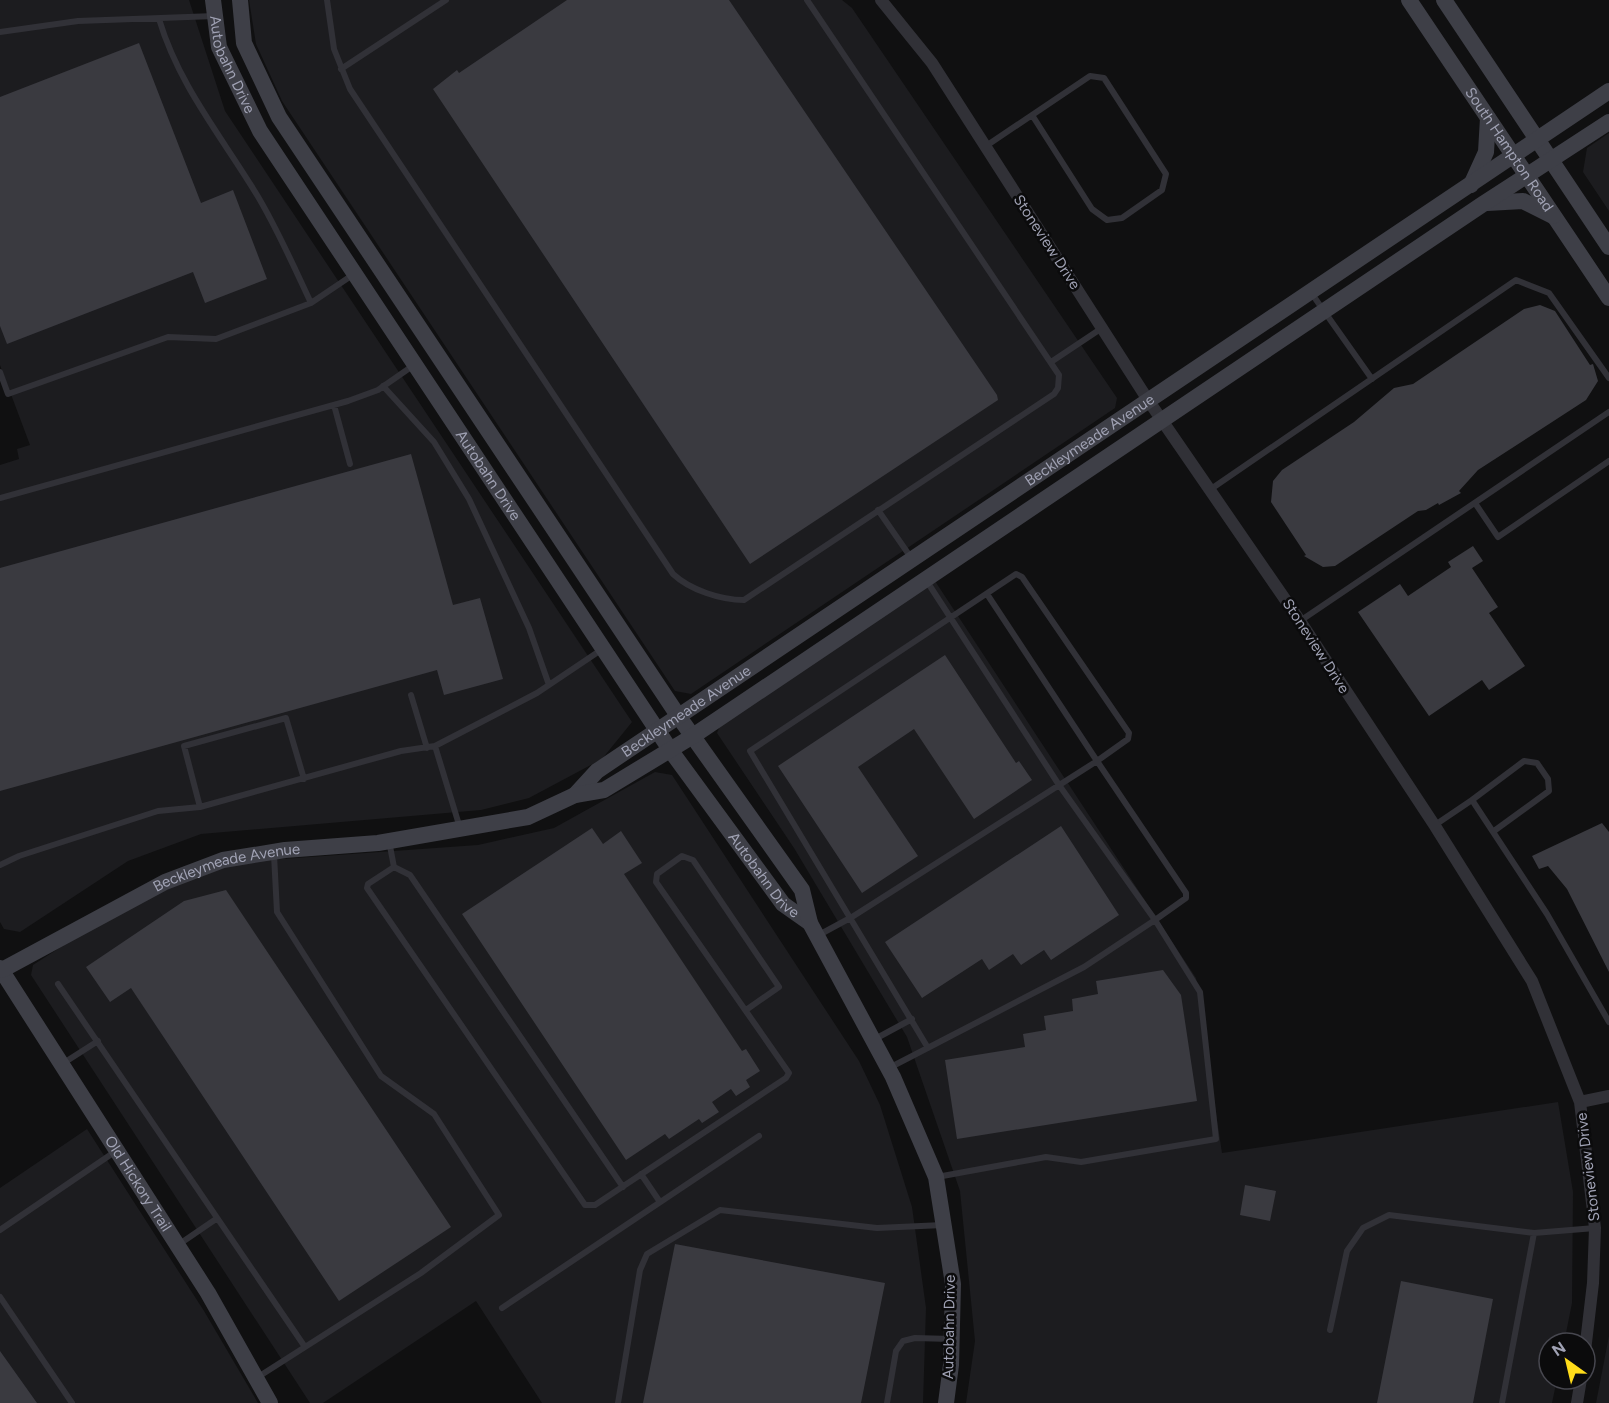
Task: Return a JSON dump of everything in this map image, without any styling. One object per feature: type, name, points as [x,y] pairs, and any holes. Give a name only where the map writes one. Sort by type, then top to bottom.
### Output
[{"type":"street","name":"Autobahn Drive","points":[[240,0],[244,43],[279,117],[678,717],[802,890],[813,929],[888,1068],[936,1177],[953,1284],[952,1339],[946,1403]]},
{"type":"street","name":"Stoneview Drive","points":[[881,0],[932,63],[1148,400],[1300,621],[1435,826],[1532,981],[1580,1102],[1595,1228],[1593,1283],[1587,1331]]},
{"type":"street","name":"South Hampton Road","points":[[1409,0],[1609,298]]},
{"type":"street","name":"South Hampton Road","points":[[1444,0],[1609,247]]},
{"type":"street","name":"Autobahn Drive","points":[[214,8],[219,47],[260,131],[671,751],[783,904],[813,929]]},
{"type":"street","name":"Beckleymeade Avenue","points":[[574,795],[597,771],[1609,92]]},
{"type":"street","points":[[1471,185],[1486,152],[1488,118]]},
{"type":"street","name":"Beckleymeade Avenue","points":[[1,970],[165,882],[223,860],[273,852],[389,841],[528,817],[574,795],[604,790],[671,751],[1483,204],[1609,122]]},
{"type":"street","points":[[1483,204],[1523,201],[1553,216]]},
{"type":"street","points":[[912,559],[926,580]]},
{"type":"street","name":"Old Hickory Trail","points":[[1,970],[208,1293],[270,1403]]},
{"type":"street","points":[[1580,1102],[1609,1096]]},
{"type":"lane","points":[[327,0],[334,49],[341,69],[362,107],[678,578],[709,593],[744,600],[1054,394],[1058,388],[1059,375],[1051,362],[807,0]]},
{"type":"lane","points":[[341,69],[446,0]]},
{"type":"lane","points":[[0,32],[78,21],[159,19],[214,8]]},
{"type":"lane","points":[[159,19],[169,51],[189,91],[257,195],[311,303]]},
{"type":"lane","points":[[985,146],[1090,76],[1104,78],[1167,174],[1165,185],[1122,218],[1107,220],[1092,209],[1032,116]]},
{"type":"lane","points":[[0,372],[8,393],[168,337],[216,339],[311,303],[354,273]]},
{"type":"lane","points":[[1211,489],[1516,280],[1549,293],[1609,378]]},
{"type":"lane","points":[[1311,292],[1372,379]]},
{"type":"lane","points":[[1051,362],[1102,328]]},
{"type":"lane","points":[[0,498],[334,405],[383,386],[415,364]]},
{"type":"lane","points":[[383,386],[434,442],[469,499],[529,628],[549,685]]},
{"type":"lane","points":[[334,405],[350,464]]},
{"type":"lane","points":[[1300,621],[1609,412]]},
{"type":"lane","points":[[1475,503],[1498,537],[1609,461]]},
{"type":"lane","points":[[878,510],[912,559]]},
{"type":"lane","points":[[813,929],[852,917],[1128,739],[1129,733],[1022,577],[1016,574],[750,751],[852,917],[928,1048]]},
{"type":"lane","points":[[926,580],[1059,785],[1155,920],[1200,992],[1216,1139],[1080,1162],[1046,1157],[936,1177]]},
{"type":"lane","points":[[888,1068],[1084,967],[1186,898],[1186,892],[987,594]]},
{"type":"lane","points":[[0,865],[19,856],[158,812],[200,807],[401,752],[435,746],[473,729],[549,685],[603,648]]},
{"type":"lane","points":[[411,695],[427,748]]},
{"type":"lane","points":[[200,807],[184,746],[286,718],[304,779]]},
{"type":"lane","points":[[435,746],[460,829]]},
{"type":"lane","points":[[1435,826],[1524,761],[1537,763],[1548,779],[1549,791],[1494,831]]},
{"type":"lane","points":[[1472,800],[1547,914],[1609,1022]]},
{"type":"lane","points":[[389,841],[394,867]]},
{"type":"lane","points":[[255,1379],[421,1273],[499,1215],[434,1114],[381,1076],[277,912],[273,852]]},
{"type":"lane","points":[[394,867],[368,884],[367,888],[585,1205],[595,1205],[623,1187],[786,1078],[789,1073],[656,882],[657,874],[682,856],[693,860],[779,987],[746,1010]]},
{"type":"lane","points":[[394,867],[410,874],[623,1187]]},
{"type":"lane","points":[[58,984],[305,1347]]},
{"type":"lane","points":[[873,1040],[912,1019]]},
{"type":"lane","points":[[62,1065],[98,1041]]},
{"type":"lane","points":[[502,1308],[759,1136]]},
{"type":"lane","points":[[0,1230],[116,1150]]},
{"type":"lane","points":[[641,1174],[660,1202]]},
{"type":"lane","points":[[618,1403],[640,1270],[647,1254],[705,1218],[720,1210],[877,1228],[943,1225]]},
{"type":"lane","points":[[1330,1330],[1347,1251],[1363,1228],[1389,1215],[1534,1233],[1595,1228]]},
{"type":"lane","points":[[178,1246],[216,1219]]},
{"type":"lane","points":[[1502,1403],[1534,1233]]},
{"type":"lane","points":[[0,1297],[72,1403]]},
{"type":"lane","points":[[887,1403],[896,1351],[903,1341],[915,1338],[952,1339]]},
{"type":"shaded area","points":[[0,0],[189,0],[225,111],[632,722],[602,759],[529,798],[481,810],[201,834],[128,861],[20,932],[4,929],[0,922],[0,465],[19,459],[17,449],[30,445],[0,365]]},
{"type":"shaded area","points":[[249,0],[842,0],[852,8],[1117,398],[1115,408],[691,694],[675,691],[282,101],[256,44]]},
{"type":"shaded area","points":[[1609,133],[1609,211],[1583,172],[1587,148]]},
{"type":"shaded area","points":[[933,578],[1196,978],[1222,1153],[1558,1102],[1573,1192],[1572,1303],[1566,1331],[1537,1331],[1537,1391],[1554,1391],[1552,1403],[966,1403],[975,1341],[960,1191],[907,1037],[794,848],[717,733],[723,718]]},
{"type":"shaded area","points":[[655,772],[672,775],[859,1061],[880,1105],[912,1207],[926,1308],[923,1403],[542,1403],[476,1301],[323,1403],[310,1403],[31,975],[33,965],[163,881],[214,864],[478,845],[554,828]]},
{"type":"shaded area","points":[[87,1129],[204,1311],[258,1403],[0,1403],[0,1188]]},
{"type":"shaded area","points":[[1609,1336],[1609,1403],[1596,1403]]},
{"type":"building","points":[[567,0],[729,0],[997,395],[998,400],[750,564],[433,89],[457,70],[459,73]]},
{"type":"building","points":[[139,43],[201,203],[233,190],[267,279],[205,303],[193,272],[7,344],[0,326],[0,97]]},
{"type":"building","points":[[1540,305],[1555,311],[1590,365],[1593,364],[1598,381],[1586,400],[1478,470],[1459,491],[1461,493],[1439,505],[1438,503],[1426,510],[1418,511],[1335,566],[1323,567],[1304,556],[1306,555],[1271,502],[1273,481],[1282,470],[1354,422],[1394,388],[1413,384],[1524,309]]},
{"type":"building","points":[[411,454],[453,605],[480,598],[503,679],[444,695],[437,670],[0,791],[0,568]]},
{"type":"building","points":[[1473,546],[1483,561],[1472,568],[1498,607],[1489,613],[1525,666],[1489,690],[1482,680],[1429,716],[1358,612],[1400,584],[1408,596],[1451,567],[1448,562]]},
{"type":"building","points":[[945,655],[1016,763],[1019,761],[1032,780],[974,819],[914,729],[858,767],[918,856],[862,893],[778,766]]},
{"type":"building","points":[[1602,823],[1609,832],[1609,972],[1567,889],[1548,866],[1539,869],[1532,856]]},
{"type":"building","points":[[1061,826],[1119,915],[1051,960],[1044,950],[1021,965],[1013,954],[989,970],[982,959],[922,998],[885,942]]},
{"type":"building","points":[[592,828],[603,844],[621,831],[642,863],[624,874],[742,1051],[746,1049],[760,1071],[746,1080],[750,1087],[736,1096],[731,1089],[712,1102],[719,1112],[702,1123],[699,1119],[669,1139],[665,1134],[626,1160],[462,914]]},
{"type":"building","points":[[226,890],[451,1227],[339,1301],[131,988],[110,1002],[86,967],[184,901]]},
{"type":"building","points":[[1163,970],[1181,995],[1197,1101],[957,1139],[945,1060],[1025,1047],[1023,1034],[1046,1030],[1044,1016],[1073,1011],[1072,999],[1098,994],[1096,981]]},
{"type":"building","points":[[1245,1185],[1276,1191],[1270,1221],[1240,1215]]},
{"type":"building","points":[[675,1244],[885,1283],[861,1403],[643,1403]]},
{"type":"building","points":[[1401,1281],[1493,1299],[1473,1403],[1377,1403]]},
{"type":"building","points":[[0,1351],[37,1403],[0,1403]]}]
